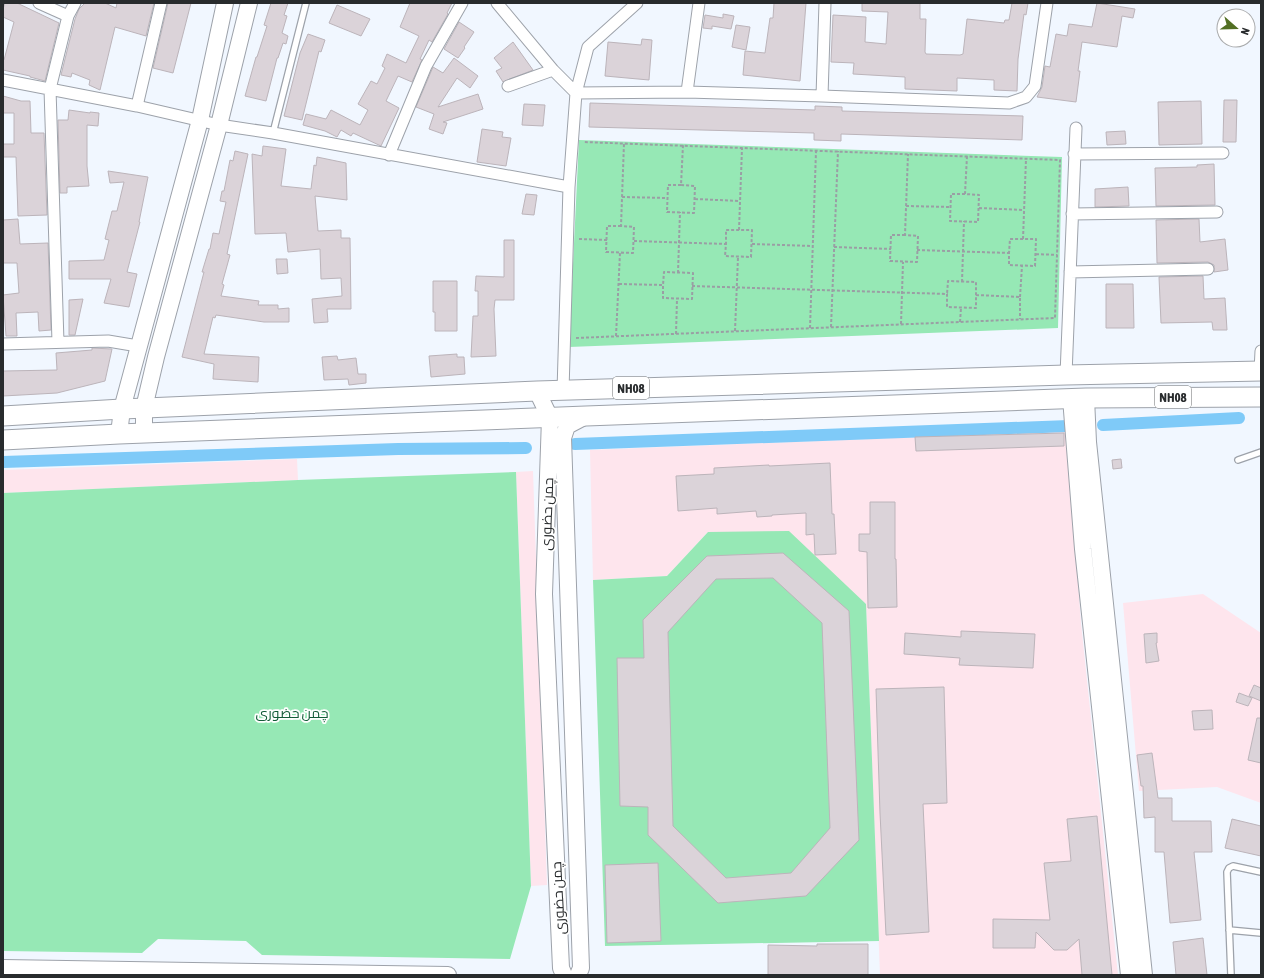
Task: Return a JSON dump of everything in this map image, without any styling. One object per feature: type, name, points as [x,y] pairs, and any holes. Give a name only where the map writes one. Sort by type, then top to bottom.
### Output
[{"type":"highway","name":"NH08","points":[[3,416],[122,409],[538,391],[1066,375],[1260,371]]},
{"type":"highway","points":[[666,387],[680,412]]},
{"type":"highway","name":"NH08","points":[[3,440],[119,434],[680,412],[1079,398],[1261,400]]},
{"type":"main road","points":[[119,434],[122,409],[138,346],[200,120],[225,3]]},
{"type":"main road","points":[[144,434],[144,408],[156,357],[219,125],[249,3]]},
{"type":"main road","name":"چمن حضوری","points":[[538,391],[550,418],[544,594],[561,968],[564,975]]},
{"type":"main road","points":[[1079,398],[1083,549],[1129,975]]},
{"type":"main road","points":[[1079,398],[1088,442],[1144,975]]},
{"type":"main road","name":"چمن حضوری","points":[[578,975],[581,968],[563,438],[567,426],[586,416]]},
{"type":"main road","points":[[3,968],[448,975]]},
{"type":"street","points":[[40,3],[68,16]]},
{"type":"street","points":[[58,342],[50,89],[68,16],[75,3]]},
{"type":"street","points":[[137,106],[161,3]]},
{"type":"street","points":[[389,155],[426,66],[462,3]]},
{"type":"street","points":[[497,3],[553,70],[576,93],[687,92],[1009,103],[1026,97],[1035,86],[1047,3]]},
{"type":"street","points":[[563,391],[568,187],[576,93],[588,47],[637,3]]},
{"type":"street","points":[[687,92],[699,3]]},
{"type":"street","points":[[822,96],[825,3]]},
{"type":"street","points":[[508,86],[553,70]]},
{"type":"street","points":[[3,80],[137,106],[219,125],[273,133],[568,187]]},
{"type":"street","points":[[1066,375],[1076,128]]},
{"type":"street","points":[[1074,154],[1223,154]]},
{"type":"street","points":[[1072,214],[1217,212]]},
{"type":"street","points":[[1070,272],[1208,269]]},
{"type":"street","points":[[3,344],[108,341],[138,346]]},
{"type":"street","points":[[1260,371],[1261,351]]},
{"type":"lane","points":[[273,133],[306,3]]},
{"type":"lane","points":[[1238,460],[1261,452]]},
{"type":"lane","points":[[1231,975],[1228,868],[1233,866],[1261,872]]},
{"type":"lane","points":[[1230,930],[1261,933]]},
{"type":"path","points":[[574,338],[1054,318],[1057,255],[1060,160],[583,142]]},
{"type":"path","points":[[621,226],[624,143]]},
{"type":"path","points":[[681,185],[683,146]]},
{"type":"path","points":[[739,230],[742,148]]},
{"type":"path","points":[[810,328],[816,151]]},
{"type":"path","points":[[832,327],[838,151]]},
{"type":"path","points":[[905,235],[908,154]]},
{"type":"path","points":[[965,194],[967,156]]},
{"type":"path","points":[[1022,239],[1026,159]]},
{"type":"path","points":[[668,185],[695,186],[694,213],[666,212],[667,198],[668,185]]},
{"type":"path","points":[[951,194],[979,195],[978,222],[950,221],[951,207],[951,194]]},
{"type":"path","points":[[622,197],[667,198]]},
{"type":"path","points":[[695,199],[740,201]]},
{"type":"path","points":[[906,206],[951,207]]},
{"type":"path","points":[[978,208],[1024,210]]},
{"type":"path","points":[[678,273],[680,212]]},
{"type":"path","points":[[962,282],[964,221]]},
{"type":"path","points":[[607,226],[634,227],[633,253],[606,252],[607,240],[607,226]]},
{"type":"path","points":[[726,230],[739,230],[752,230],[751,257],[725,256],[726,230]]},
{"type":"path","points":[[891,235],[918,236],[917,262],[890,261],[891,249],[891,235]]},
{"type":"path","points":[[1010,238],[1022,239],[1036,239],[1035,266],[1009,265],[1010,238]]},
{"type":"path","points":[[578,239],[607,240]]},
{"type":"path","points":[[634,241],[726,244]]},
{"type":"path","points":[[752,244],[813,246]]},
{"type":"path","points":[[834,247],[891,249]]},
{"type":"path","points":[[918,250],[1009,253]]},
{"type":"path","points":[[616,336],[620,253]]},
{"type":"path","points":[[1036,254],[1057,255]]},
{"type":"path","points":[[735,331],[738,257]]},
{"type":"path","points":[[901,324],[903,262]]},
{"type":"path","points":[[1020,320],[1022,266]]},
{"type":"path","points":[[664,272],[678,273],[693,273],[692,299],[663,298],[664,272]]},
{"type":"path","points":[[948,281],[962,282],[976,282],[976,308],[947,308],[948,281]]},
{"type":"path","points":[[618,284],[663,285]]},
{"type":"path","points":[[692,286],[947,294]]},
{"type":"path","points":[[976,295],[1020,297]]},
{"type":"path","points":[[676,334],[677,299]]},
{"type":"path","points":[[960,322],[961,308]]},
{"type":"shaded area","points":[[1067,431],[1081,623],[1118,975],[880,975],[866,604],[708,532],[667,576],[593,580],[590,450]]},
{"type":"shaded area","points":[[297,459],[298,480],[3,493],[3,470]]},
{"type":"shaded area","points":[[533,471],[547,885],[531,886],[516,472]]},
{"type":"shaded area","points":[[1203,594],[1261,633],[1261,803],[1217,787],[1139,791],[1123,603]]},
{"type":"green space","points":[[579,140],[1062,157],[1058,328],[569,347]]},
{"type":"green space","name":"چمن حضوری","points":[[516,472],[531,886],[510,959],[262,955],[246,941],[158,939],[142,953],[3,951],[3,493]]},
{"type":"green space","points":[[789,531],[866,604],[879,941],[605,946],[593,580],[667,576],[708,532]]},
{"type":"building","points":[[5,3],[17,3],[59,23],[45,81],[3,70],[3,60],[14,22],[3,17]]},
{"type":"building","points":[[85,3],[105,3],[116,8],[117,3],[154,3],[146,36],[115,27],[100,90],[89,85],[90,80],[72,73],[71,77],[61,75],[75,19],[79,9]]},
{"type":"building","points":[[168,3],[191,3],[173,73],[153,68]]},
{"type":"building","points":[[271,3],[288,3],[284,15],[287,16],[282,33],[288,36],[286,44],[283,43],[277,58],[266,101],[245,96],[267,26],[264,25]]},
{"type":"building","points":[[410,3],[452,3],[447,13],[448,14],[432,42],[429,40],[420,59],[422,60],[412,82],[398,76],[386,101],[399,108],[381,146],[353,133],[351,136],[341,130],[337,137],[325,131],[303,125],[306,114],[326,119],[331,110],[360,125],[368,110],[358,104],[371,81],[377,84],[385,68],[382,66],[387,54],[406,63],[419,36],[400,27]]},
{"type":"building","points":[[774,3],[806,3],[800,81],[743,75],[745,51],[765,53],[770,18],[773,18]]},
{"type":"building","points":[[862,3],[920,3],[920,19],[926,19],[926,54],[960,55],[963,54],[967,19],[1004,23],[1005,20],[1009,20],[1012,3],[1028,3],[1026,15],[1024,14],[1018,59],[1017,91],[994,90],[994,80],[957,78],[957,91],[905,89],[905,77],[853,74],[854,63],[831,62],[833,15],[866,17],[865,42],[886,44],[888,12],[862,11]]},
{"type":"building","points":[[1097,3],[1135,9],[1133,18],[1122,16],[1117,47],[1082,42],[1076,102],[1037,97],[1042,87],[1045,66],[1050,67],[1056,34],[1067,36],[1069,24],[1092,27]]},
{"type":"building","points":[[337,5],[370,19],[361,36],[329,23]]},
{"type":"building","points":[[723,14],[734,16],[731,29],[712,26],[712,29],[703,28],[705,15],[723,18]]},
{"type":"building","points":[[459,22],[474,32],[458,58],[444,49]]},
{"type":"building","points":[[736,25],[750,27],[746,50],[732,47]]},
{"type":"building","points":[[308,34],[325,40],[321,52],[319,51],[302,120],[284,116],[300,53]]},
{"type":"building","points":[[642,39],[652,40],[649,80],[605,76],[608,42],[641,45]]},
{"type":"building","points":[[513,42],[533,70],[503,82],[496,71],[502,68],[494,58]]},
{"type":"building","points":[[454,58],[478,76],[470,88],[457,78],[438,107],[478,94],[483,109],[443,122],[447,123],[443,134],[429,129],[434,114],[416,107],[433,67],[443,73]]},
{"type":"building","points":[[3,96],[21,101],[30,101],[31,133],[44,133],[47,215],[18,216],[16,157],[3,157],[3,144],[14,144],[14,113],[3,113]]},
{"type":"building","points":[[1224,100],[1237,100],[1236,142],[1223,142]]},
{"type":"building","points":[[1201,101],[1202,144],[1159,145],[1158,102]]},
{"type":"building","points":[[590,103],[815,110],[815,106],[842,107],[842,111],[1023,116],[1022,140],[841,134],[841,141],[814,140],[814,133],[589,127]]},
{"type":"building","points":[[524,104],[545,105],[543,126],[522,125]]},
{"type":"building","points":[[69,110],[99,113],[98,126],[87,125],[87,166],[89,186],[67,187],[67,193],[60,193],[58,120],[68,120]]},
{"type":"building","points":[[482,129],[503,132],[502,137],[511,138],[506,166],[477,162]]},
{"type":"building","points":[[1125,131],[1126,144],[1107,145],[1106,132]]},
{"type":"building","points":[[263,146],[286,149],[281,186],[311,189],[314,165],[316,166],[317,157],[346,163],[347,200],[315,196],[318,231],[341,230],[341,238],[350,238],[351,309],[327,309],[328,322],[314,323],[312,299],[342,296],[341,278],[321,279],[320,249],[288,252],[286,233],[255,234],[252,154],[262,156]]},
{"type":"building","points":[[235,151],[248,154],[227,254],[230,255],[222,284],[224,285],[221,296],[259,301],[258,305],[278,305],[278,309],[289,308],[289,322],[264,322],[216,315],[215,318],[213,317],[204,354],[259,357],[258,382],[213,379],[214,364],[182,357],[204,272],[202,272],[210,249],[213,233],[219,234],[226,202],[220,201],[222,191],[224,191],[230,160],[233,161]]},
{"type":"building","points":[[1214,164],[1215,205],[1156,206],[1155,168],[1197,167],[1197,165]]},
{"type":"building","points":[[108,171],[148,177],[140,222],[127,272],[137,274],[129,307],[104,303],[111,279],[69,279],[69,261],[104,260],[109,240],[105,239],[112,211],[117,211],[124,182],[110,183]]},
{"type":"building","points":[[1128,187],[1129,206],[1095,207],[1095,189]]},
{"type":"building","points":[[526,194],[537,195],[534,215],[522,214]]},
{"type":"building","points":[[18,219],[20,244],[48,243],[51,330],[39,331],[38,312],[16,313],[17,336],[6,336],[3,295],[19,293],[17,263],[3,263],[3,220]]},
{"type":"building","points":[[1199,219],[1200,242],[1225,239],[1228,270],[1214,272],[1214,265],[1208,262],[1157,263],[1156,220]]},
{"type":"building","points":[[504,240],[514,240],[514,300],[495,300],[496,356],[471,357],[473,316],[478,316],[478,291],[475,291],[476,276],[504,277]]},
{"type":"building","points":[[276,259],[287,259],[288,273],[277,274]]},
{"type":"building","points":[[1203,276],[1204,299],[1225,298],[1227,330],[1213,330],[1212,322],[1161,323],[1159,277]]},
{"type":"building","points":[[433,281],[457,281],[457,331],[435,331],[435,312],[433,312]]},
{"type":"building","points":[[1106,284],[1133,284],[1134,328],[1106,328]]},
{"type":"building","points":[[83,299],[75,335],[69,335],[69,300]]},
{"type":"building","points":[[92,348],[112,349],[105,381],[57,393],[3,396],[3,371],[57,370],[56,353],[92,350]]},
{"type":"building","points":[[457,354],[457,357],[464,357],[465,374],[431,377],[429,356]]},
{"type":"building","points":[[337,356],[338,360],[356,358],[358,374],[366,374],[366,383],[349,385],[348,379],[324,380],[322,357]]},
{"type":"building","points":[[1064,433],[1064,446],[916,451],[915,437]]},
{"type":"building","points":[[1121,459],[1122,468],[1113,469],[1112,460]]},
{"type":"building","points":[[830,463],[832,514],[834,514],[836,554],[815,555],[814,534],[806,535],[806,513],[757,517],[756,511],[717,514],[717,508],[678,511],[676,476],[714,474],[714,468]]},
{"type":"building","points":[[870,502],[895,502],[897,607],[868,608],[867,552],[859,551],[859,534],[870,534]]},
{"type":"building","points":[[783,553],[849,611],[859,840],[806,896],[718,903],[648,835],[648,807],[620,806],[617,658],[644,658],[643,620],[707,556]],"holes":[[[773,578],[822,623],[830,828],[791,873],[726,878],[673,826],[668,632],[716,579]]]},
{"type":"building","points":[[961,631],[1035,634],[1033,668],[959,665],[960,658],[904,654],[905,633],[961,637]]},
{"type":"building","points":[[1157,633],[1156,643],[1159,661],[1146,663],[1144,634]]},
{"type":"building","points":[[1254,685],[1261,688],[1261,701],[1249,696]]},
{"type":"building","points":[[944,687],[947,803],[923,804],[929,932],[886,935],[876,689]]},
{"type":"building","points":[[1239,693],[1252,698],[1248,706],[1236,702]]},
{"type":"building","points":[[1212,710],[1213,729],[1194,730],[1192,711]]},
{"type":"building","points":[[1257,718],[1261,718],[1261,763],[1248,760]]},
{"type":"building","points":[[1152,753],[1158,798],[1172,798],[1172,821],[1211,821],[1212,852],[1194,852],[1201,920],[1170,923],[1164,852],[1155,852],[1155,817],[1144,818],[1143,786],[1141,786],[1137,755]]},
{"type":"building","points":[[1097,816],[1112,975],[1082,975],[1079,939],[1067,950],[1054,950],[1036,932],[1035,948],[993,948],[993,919],[1050,920],[1044,863],[1071,861],[1067,819]]},
{"type":"building","points":[[1232,819],[1261,826],[1261,856],[1225,848]]},
{"type":"building","points":[[658,863],[661,941],[607,943],[605,865]]},
{"type":"building","points":[[1203,938],[1207,975],[1176,975],[1173,942]]},
{"type":"building","points":[[817,944],[868,944],[868,975],[768,975],[768,945],[817,946]]},
{"type":"waterway","points":[[1103,425],[1239,418]]},
{"type":"waterway","points":[[575,444],[1069,426]]},
{"type":"waterway","points":[[3,462],[398,449],[526,448]]}]
